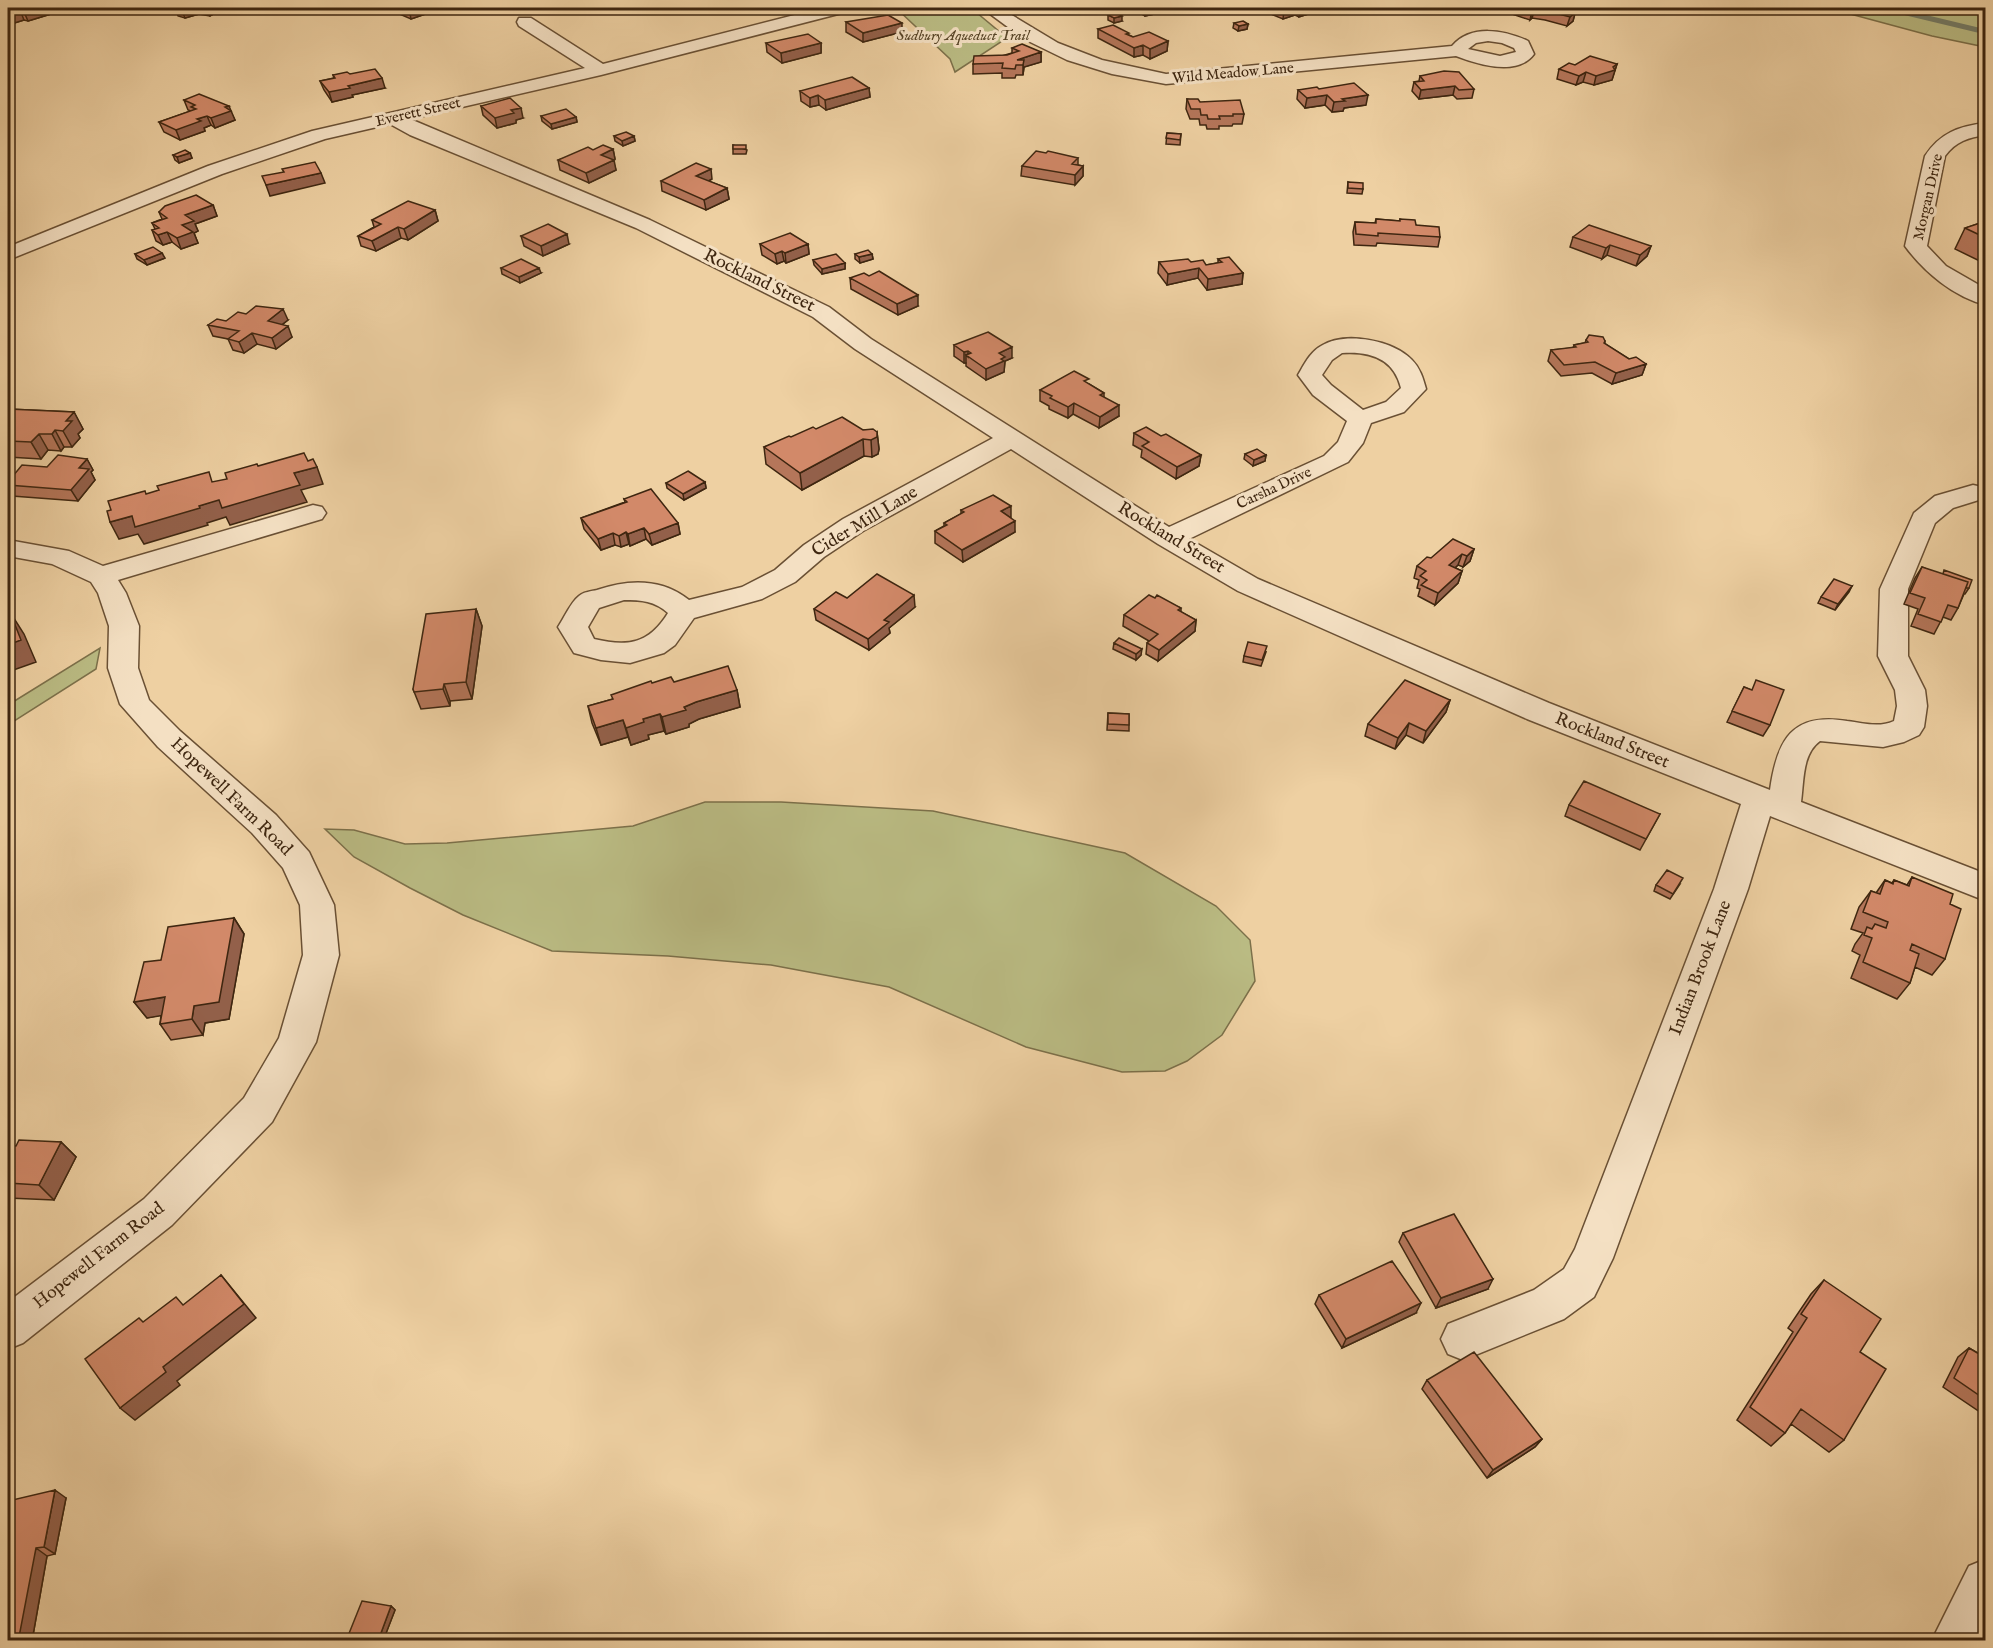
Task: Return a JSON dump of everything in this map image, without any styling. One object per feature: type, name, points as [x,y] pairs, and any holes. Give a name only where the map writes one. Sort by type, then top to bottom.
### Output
[{"type":"street","name":"Everett Street","points":[[8,254],[215,170],[318,135],[601,69],[840,8]]},
{"type":"street","name":"Wild Meadow Lane","points":[[990,8],[1019,30],[1073,56],[1130,75],[1166,79],[1457,51]]},
{"type":"street","points":[[525,22],[601,69]]},
{"type":"street","name":"Rockland Street","points":[[393,118],[417,131],[643,224],[803,302],[821,312],[863,344],[1168,538],[1248,585],[1538,711],[1986,888]]},
{"type":"street","name":"Morgan Drive","points":[[1986,129],[1959,135],[1940,147],[1935,156],[1916,246],[1926,261],[1938,272],[1986,298]]},
{"type":"street","name":"Carsha Drive","points":[[1168,538],[1333,461],[1347,451],[1360,419]]},
{"type":"street","name":"Cider Mill Lane","points":[[684,611],[752,593],[784,576],[814,551],[853,525],[1012,438]]},
{"type":"street","name":"Indian Brook Lane","points":[[1463,1339],[1549,1305],[1579,1282],[1592,1258],[1731,889],[1772,804],[1794,750],[1803,738],[1815,729],[1882,736],[1898,733],[1908,727],[1912,706],[1910,690],[1893,656],[1894,589],[1923,519],[1944,502],[1973,493]]},
{"type":"street","points":[[8,548],[59,557],[101,576],[313,513]]},
{"type":"street","name":"Hopewell Farm Road","points":[[8,1328],[158,1212],[258,1110],[297,1042],[321,955],[317,905],[297,861],[264,824],[169,739],[135,704],[123,668],[124,626],[112,592],[101,576]]},
{"type":"street","points":[[1956,1641],[1986,1583]]},
{"type":"green space","name":"Sudbury Aqueduct Trail","points":[[896,8],[971,8],[1007,38],[955,72],[950,59]]},
{"type":"green space","points":[[1828,8],[1985,8],[1985,47],[1932,36]]},
{"type":"green space","points":[[100,648],[96,669],[8,725],[8,705]]},
{"type":"green space","points":[[705,802],[781,802],[933,811],[1125,853],[1216,906],[1250,940],[1255,981],[1222,1035],[1187,1061],[1165,1071],[1122,1072],[1026,1047],[889,987],[771,965],[668,956],[552,951],[463,915],[410,888],[354,857],[325,829],[354,830],[405,844],[447,843],[633,826]]},
{"type":"building","points":[[8,8],[37,8],[8,14]]},
{"type":"building","points":[[1521,8],[1569,8],[1576,12],[1570,17]]},
{"type":"building","points":[[1116,13],[1122,16],[1114,18],[1108,15]]},
{"type":"building","points":[[888,15],[902,23],[863,33],[846,22]]},
{"type":"building","points":[[1243,21],[1248,24],[1239,26],[1234,23]]},
{"type":"building","points":[[1113,25],[1133,37],[1149,32],[1168,41],[1150,49],[1143,45],[1134,48],[1098,29]]},
{"type":"building","points":[[808,34],[821,43],[781,53],[766,43]]},
{"type":"building","points":[[1022,44],[1041,52],[1017,60],[1024,60],[1023,65],[1016,65],[1015,69],[1002,68],[1003,63],[973,64],[974,56],[1007,55],[1019,51],[1012,48]]},
{"type":"building","points":[[1590,56],[1617,64],[1613,67],[1615,70],[1596,76],[1586,72],[1579,76],[1559,69],[1569,63],[1575,65]]},
{"type":"building","points":[[375,69],[382,78],[348,86],[350,88],[329,92],[320,81],[335,78],[333,75]]},
{"type":"building","points":[[1444,71],[1459,72],[1474,89],[1459,90],[1455,86],[1421,90],[1414,82],[1424,81],[1420,76]]},
{"type":"building","points":[[852,77],[869,88],[825,100],[818,95],[810,98],[800,91]]},
{"type":"building","points":[[1354,83],[1368,95],[1334,102],[1327,95],[1307,98],[1298,90],[1317,87],[1319,89]]},
{"type":"building","points":[[199,94],[229,106],[225,107],[231,111],[211,118],[207,116],[197,119],[201,121],[176,130],[159,122],[196,109],[191,107],[195,105],[184,100]]},
{"type":"building","points":[[510,98],[521,108],[511,110],[514,113],[495,118],[481,106]]},
{"type":"building","points":[[1187,99],[1198,99],[1200,102],[1240,100],[1244,114],[1208,119],[1207,115],[1201,115],[1200,109],[1191,109]]},
{"type":"building","points":[[566,109],[576,117],[551,124],[541,116]]},
{"type":"building","points":[[626,132],[634,136],[622,141],[614,136]]},
{"type":"building","points":[[1167,133],[1181,134],[1180,140],[1166,138]]},
{"type":"building","points":[[603,145],[613,149],[601,155],[614,160],[586,173],[558,160],[588,147],[593,150]]},
{"type":"building","points":[[733,145],[746,145],[746,149],[733,149]]},
{"type":"building","points":[[185,150],[190,153],[177,157],[173,155]]},
{"type":"building","points":[[1036,151],[1046,153],[1048,151],[1078,158],[1072,164],[1083,166],[1075,175],[1022,166]]},
{"type":"building","points":[[315,162],[321,173],[266,185],[262,176],[284,172],[282,169]]},
{"type":"building","points":[[696,163],[711,169],[696,176],[727,188],[704,200],[661,181]]},
{"type":"building","points":[[1348,182],[1363,183],[1363,189],[1348,188]]},
{"type":"building","points":[[196,195],[213,205],[185,215],[194,221],[182,225],[193,232],[177,238],[167,232],[158,235],[152,230],[159,228],[152,223],[167,218],[159,212],[165,206]]},
{"type":"building","points":[[408,201],[435,210],[404,229],[398,227],[372,241],[358,236],[381,224],[372,220]]},
{"type":"building","points":[[1376,219],[1415,220],[1416,225],[1439,227],[1440,237],[1356,234],[1355,222],[1376,223]]},
{"type":"building","points":[[1986,221],[1986,238],[1965,228]]},
{"type":"building","points":[[548,224],[567,234],[541,246],[521,236]]},
{"type":"building","points":[[1589,225],[1651,246],[1640,255],[1610,245],[1606,248],[1573,237]]},
{"type":"building","points":[[790,233],[808,244],[785,253],[782,251],[775,254],[760,244]]},
{"type":"building","points":[[153,247],[162,253],[144,260],[135,254]]},
{"type":"building","points":[[868,250],[872,254],[859,257],[855,254]]},
{"type":"building","points":[[836,254],[845,263],[822,269],[813,260]]},
{"type":"building","points":[[1229,257],[1243,273],[1208,279],[1199,268],[1168,274],[1159,262],[1188,259],[1191,262],[1203,260],[1206,265],[1222,262],[1218,259]]},
{"type":"building","points":[[521,259],[539,268],[519,277],[501,268]]},
{"type":"building","points":[[879,271],[918,295],[897,304],[850,278],[864,273],[869,276]]},
{"type":"building","points":[[256,306],[283,309],[268,321],[288,326],[272,338],[252,333],[239,342],[228,339],[239,331],[208,325],[217,319],[226,321],[238,312],[246,314]]},
{"type":"building","points":[[988,332],[1012,347],[999,353],[1005,357],[1001,359],[1004,361],[986,369],[966,355],[971,353],[964,352],[954,345]]},
{"type":"building","points":[[1589,335],[1603,337],[1604,343],[1629,359],[1636,357],[1646,364],[1616,373],[1595,362],[1564,365],[1551,350],[1576,347],[1574,345],[1588,342],[1586,340]]},
{"type":"building","points":[[1074,371],[1089,379],[1084,381],[1104,393],[1100,395],[1119,405],[1100,417],[1074,403],[1068,407],[1040,390]]},
{"type":"building","points":[[8,409],[74,412],[66,421],[72,421],[63,431],[55,430],[52,434],[39,434],[31,442],[8,441]]},
{"type":"building","points":[[842,417],[863,430],[873,429],[877,432],[877,437],[871,440],[863,439],[800,473],[764,447],[813,427],[816,429]]},
{"type":"building","points":[[1146,427],[1161,436],[1166,434],[1201,455],[1177,467],[1142,446],[1149,442],[1134,433]]},
{"type":"building","points":[[1257,449],[1266,455],[1254,460],[1245,454]]},
{"type":"building","points":[[304,453],[308,461],[313,459],[317,467],[294,473],[300,485],[222,508],[219,500],[199,506],[200,508],[135,527],[132,516],[110,522],[107,511],[111,510],[108,501],[145,491],[146,494],[159,490],[157,486],[209,472],[212,482],[227,479],[225,473]]},
{"type":"building","points":[[58,455],[87,459],[79,468],[89,469],[71,490],[8,485],[22,465],[47,467]]},
{"type":"building","points":[[688,471],[705,482],[683,494],[666,483]]},
{"type":"building","points":[[651,489],[678,523],[649,534],[644,528],[619,536],[613,533],[598,539],[581,518],[627,502],[624,499]]},
{"type":"building","points":[[993,495],[1011,506],[1001,511],[1015,521],[962,550],[935,531],[964,512],[961,510]]},
{"type":"building","points":[[1453,539],[1474,549],[1467,556],[1462,554],[1449,565],[1462,571],[1438,593],[1421,585],[1427,580],[1420,576],[1426,571],[1417,566],[1427,557],[1431,558]]},
{"type":"building","points":[[1922,567],[1968,582],[1958,608],[1948,605],[1941,622],[1918,614],[1925,598],[1910,593]]},
{"type":"building","points":[[1944,570],[1972,580],[1969,588],[1966,588],[1968,582],[1943,574]]},
{"type":"building","points":[[877,574],[914,595],[884,620],[889,622],[868,639],[814,609],[836,592],[847,598]]},
{"type":"building","points":[[1834,579],[1852,586],[1838,604],[1821,597]]},
{"type":"building","points":[[1149,595],[1155,598],[1157,595],[1181,608],[1178,610],[1196,620],[1159,650],[1147,643],[1158,634],[1124,615]]},
{"type":"building","points":[[476,609],[466,682],[444,684],[443,689],[414,692],[426,614]]},
{"type":"building","points":[[8,612],[10,612],[21,640],[8,645]]},
{"type":"building","points":[[1119,638],[1142,649],[1136,654],[1114,643]]},
{"type":"building","points":[[1248,642],[1267,646],[1262,660],[1244,656]]},
{"type":"building","points":[[728,666],[737,690],[696,702],[684,707],[686,710],[662,717],[660,714],[643,719],[644,722],[626,728],[623,720],[596,728],[588,706],[613,699],[611,695],[651,681],[652,683],[671,677],[674,682]]},
{"type":"building","points":[[1405,680],[1450,700],[1426,731],[1409,723],[1398,738],[1368,724]]},
{"type":"building","points":[[1756,680],[1784,690],[1770,725],[1732,711],[1744,687],[1752,690]]},
{"type":"building","points":[[1108,713],[1129,714],[1129,725],[1108,724]]},
{"type":"building","points":[[1584,781],[1660,814],[1646,839],[1569,805]]},
{"type":"building","points":[[1667,870],[1683,878],[1673,894],[1656,885]]},
{"type":"building","points":[[1912,877],[1953,894],[1950,904],[1961,909],[1945,959],[1912,944],[1910,950],[1919,954],[1910,983],[1863,962],[1872,938],[1864,935],[1867,927],[1872,929],[1875,924],[1886,928],[1888,922],[1863,912],[1871,891],[1880,894],[1885,880],[1893,884],[1894,880],[1909,886]]},
{"type":"building","points":[[234,918],[219,1002],[194,1006],[192,1019],[160,1024],[165,997],[134,1002],[144,962],[161,960],[168,927]]},
{"type":"building","points":[[19,1140],[61,1142],[39,1185],[8,1183],[8,1146],[16,1146]]},
{"type":"building","points":[[1454,1214],[1493,1279],[1441,1298],[1403,1233]]},
{"type":"building","points":[[1392,1261],[1421,1303],[1346,1339],[1319,1295]]},
{"type":"building","points":[[221,1275],[244,1304],[163,1367],[166,1372],[120,1408],[85,1359],[139,1318],[143,1322],[176,1297],[183,1305]]},
{"type":"building","points":[[1824,1280],[1881,1319],[1860,1352],[1886,1369],[1844,1440],[1801,1409],[1785,1433],[1750,1407],[1807,1318],[1801,1314]]},
{"type":"building","points":[[1969,1348],[1986,1358],[1986,1400],[1954,1378]]},
{"type":"building","points":[[1474,1352],[1542,1439],[1493,1470],[1427,1380]]},
{"type":"building","points":[[55,1490],[44,1547],[36,1548],[19,1637],[8,1639],[8,1501]]},
{"type":"building","points":[[362,1601],[391,1606],[378,1641],[348,1636]]},
{"type":"waterway","points":[[1886,8],[1986,32]]}]
